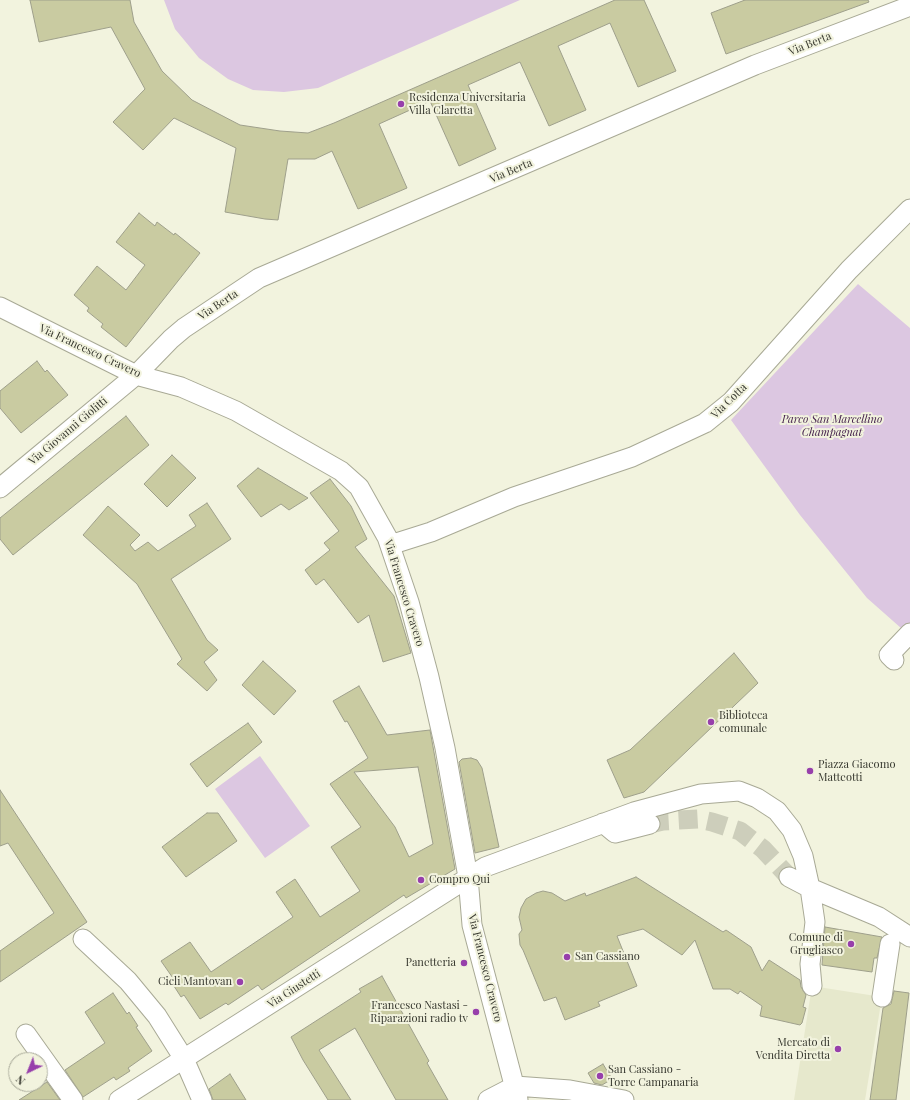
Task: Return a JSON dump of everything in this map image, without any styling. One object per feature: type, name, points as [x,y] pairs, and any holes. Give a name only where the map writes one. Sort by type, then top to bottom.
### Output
[{"type":"street","name":"Via Berta","points":[[136,375],[171,339],[184,328],[259,278],[755,65],[910,6]]},
{"type":"street","name":"Via Cotta","points":[[390,545],[431,532],[489,506],[632,457],[705,423],[731,402],[849,270],[910,209]]},
{"type":"street","name":"Via Francesco Cravero","points":[[0,307],[136,375],[181,387],[236,411],[341,471],[359,487],[378,518],[390,545],[409,602],[429,677],[445,748],[468,878],[472,925],[516,1093]]},
{"type":"street","name":"Via Giovanni Giolitti","points":[[0,488],[136,375]]},
{"type":"street","points":[[894,660],[889,655],[910,633]]},
{"type":"street","points":[[468,878],[485,867],[603,823],[666,802],[701,794],[739,792],[757,798],[777,811],[792,830],[803,856],[810,888],[814,922],[810,964],[812,986]]},
{"type":"street","points":[[603,823],[615,833],[650,824]]},
{"type":"street","points":[[789,877],[810,888],[879,917],[910,937]]},
{"type":"street","name":"Via Giustetti","points":[[119,1100],[468,878]]},
{"type":"street","points":[[83,939],[128,981],[157,1016],[184,1059],[202,1100]]},
{"type":"street","points":[[882,997],[890,944]]},
{"type":"street","points":[[26,1034],[72,1100]]},
{"type":"street","points":[[488,1100],[516,1093],[570,1090],[624,1100]]},
{"type":"shaded area","name":"Mercato di Vendita Diretta","points":[[812,986],[882,997],[865,1100],[794,1100]]},
{"type":"green space","points":[[164,0],[520,0],[318,88],[284,92],[253,90],[228,79],[199,58],[175,29]]},
{"type":"green space","name":"Parco San Marcellino Champagnat","points":[[858,284],[910,328],[910,636],[867,598],[800,515],[731,420]]},
{"type":"green space","points":[[260,756],[310,826],[265,858],[215,789]]},
{"type":"building","points":[[30,0],[130,0],[134,22],[162,71],[192,100],[240,125],[280,131],[308,133],[334,123],[615,0],[644,0],[676,71],[638,87],[610,23],[558,46],[586,110],[549,126],[520,62],[468,85],[496,149],[459,166],[430,101],[379,124],[407,188],[358,209],[332,151],[315,159],[288,159],[278,220],[265,219],[225,212],[236,148],[174,118],[143,150],[113,122],[145,89],[111,27],[39,42]]},
{"type":"building","points":[[745,0],[868,0],[869,2],[726,54],[711,13]]},
{"type":"building","points":[[139,213],[155,226],[157,222],[174,235],[175,233],[200,253],[126,347],[101,327],[103,324],[87,311],[89,308],[74,295],[97,266],[126,290],[145,265],[116,242]]},
{"type":"building","points":[[37,361],[45,372],[47,370],[68,395],[21,433],[0,408],[0,391]]},
{"type":"building","points":[[126,416],[149,445],[13,555],[0,539],[0,518]]},
{"type":"building","points":[[172,455],[196,478],[167,507],[144,484]]},
{"type":"building","points":[[258,468],[308,498],[289,510],[281,504],[261,517],[237,486]]},
{"type":"building","points":[[330,479],[351,506],[367,539],[355,547],[394,596],[411,653],[383,662],[369,615],[358,623],[324,579],[316,585],[305,570],[330,550],[324,543],[339,531],[310,493]]},
{"type":"building","points":[[207,503],[231,539],[171,579],[207,640],[218,650],[204,662],[217,680],[207,691],[177,664],[182,659],[137,584],[83,535],[108,506],[140,535],[130,545],[135,551],[148,542],[158,551],[196,526],[189,515]]},
{"type":"building","points":[[734,653],[758,683],[644,792],[624,798],[607,760],[630,750]]},
{"type":"building","points":[[263,661],[296,691],[274,715],[242,685]]},
{"type":"building","points":[[359,686],[387,735],[430,730],[455,869],[406,898],[404,895],[262,990],[258,985],[228,1005],[226,1003],[200,1019],[184,995],[181,997],[172,983],[175,981],[161,961],[190,942],[211,972],[293,917],[276,892],[295,879],[320,917],[360,891],[331,847],[361,827],[330,784],[368,758],[347,721],[345,722],[333,701]],"holes":[[[418,767],[433,844],[409,857],[395,827],[354,772]]]},
{"type":"building","points":[[248,723],[262,742],[207,787],[190,764]]},
{"type":"building","points":[[471,758],[477,760],[482,768],[499,847],[475,853],[459,762],[462,759]]},
{"type":"building","points":[[0,790],[87,922],[0,982],[0,951],[54,913],[8,843],[0,846]]},
{"type":"building","points":[[207,813],[218,813],[237,841],[186,877],[162,847]]},
{"type":"building","points":[[636,877],[723,932],[726,930],[751,947],[762,971],[769,960],[800,980],[801,987],[806,995],[803,1007],[806,1008],[802,1023],[800,1025],[760,1016],[762,1006],[740,991],[738,994],[730,989],[713,989],[695,940],[682,955],[643,929],[617,936],[637,986],[598,1002],[600,1006],[565,1020],[556,997],[544,1001],[520,945],[519,934],[522,930],[519,917],[521,908],[526,899],[543,891],[552,893],[565,901],[585,893],[586,896]]},
{"type":"building","name":"Comune di Grugliasco","points":[[825,927],[882,937],[877,958],[874,958],[872,972],[822,965]]},
{"type":"building","points":[[382,976],[429,1061],[427,1063],[448,1100],[396,1100],[355,1028],[319,1050],[351,1100],[328,1100],[303,1060],[291,1037],[361,992],[359,989]]},
{"type":"building","points":[[894,991],[909,993],[896,1100],[870,1100],[883,1008],[891,1004]]},
{"type":"building","points":[[113,993],[127,1014],[129,1012],[138,1026],[136,1027],[152,1051],[128,1068],[130,1071],[116,1080],[114,1077],[83,1097],[65,1070],[105,1043],[85,1012]]},
{"type":"building","name":"San Cassiano - Torre Campanaria","points":[[603,1064],[612,1079],[602,1085],[594,1083],[588,1073]]},
{"type":"building","points":[[230,1074],[246,1100],[213,1100],[209,1089]]},
{"type":"building","points":[[48,1083],[60,1100],[19,1100],[31,1092],[48,1092]]},
{"type":"tunnel","points":[[650,824],[663,821],[698,819],[740,831],[763,849],[789,877]]},
{"type":"place","name":"Residenza Universitaria Villa Claretta","points":[[401,104]]},
{"type":"place","name":"Biblioteca comunale","points":[[711,722]]},
{"type":"place","name":"Piazza Giacomo Matteotti","points":[[810,771]]},
{"type":"place","name":"Compro Qui","points":[[421,880]]},
{"type":"place","name":"Comune di Grugliasco","points":[[851,944]]},
{"type":"place","name":"San Cassiano","points":[[567,957]]},
{"type":"place","name":"Panetteria","points":[[464,963]]},
{"type":"place","name":"Cicli Mantovan","points":[[240,982]]},
{"type":"place","name":"Francesco Nastasi - Riparazioni radio tv","points":[[476,1012]]},
{"type":"place","name":"Mercato di Vendita Diretta","points":[[838,1049]]},
{"type":"place","name":"San Cassiano - Torre Campanaria","points":[[600,1076]]}]
